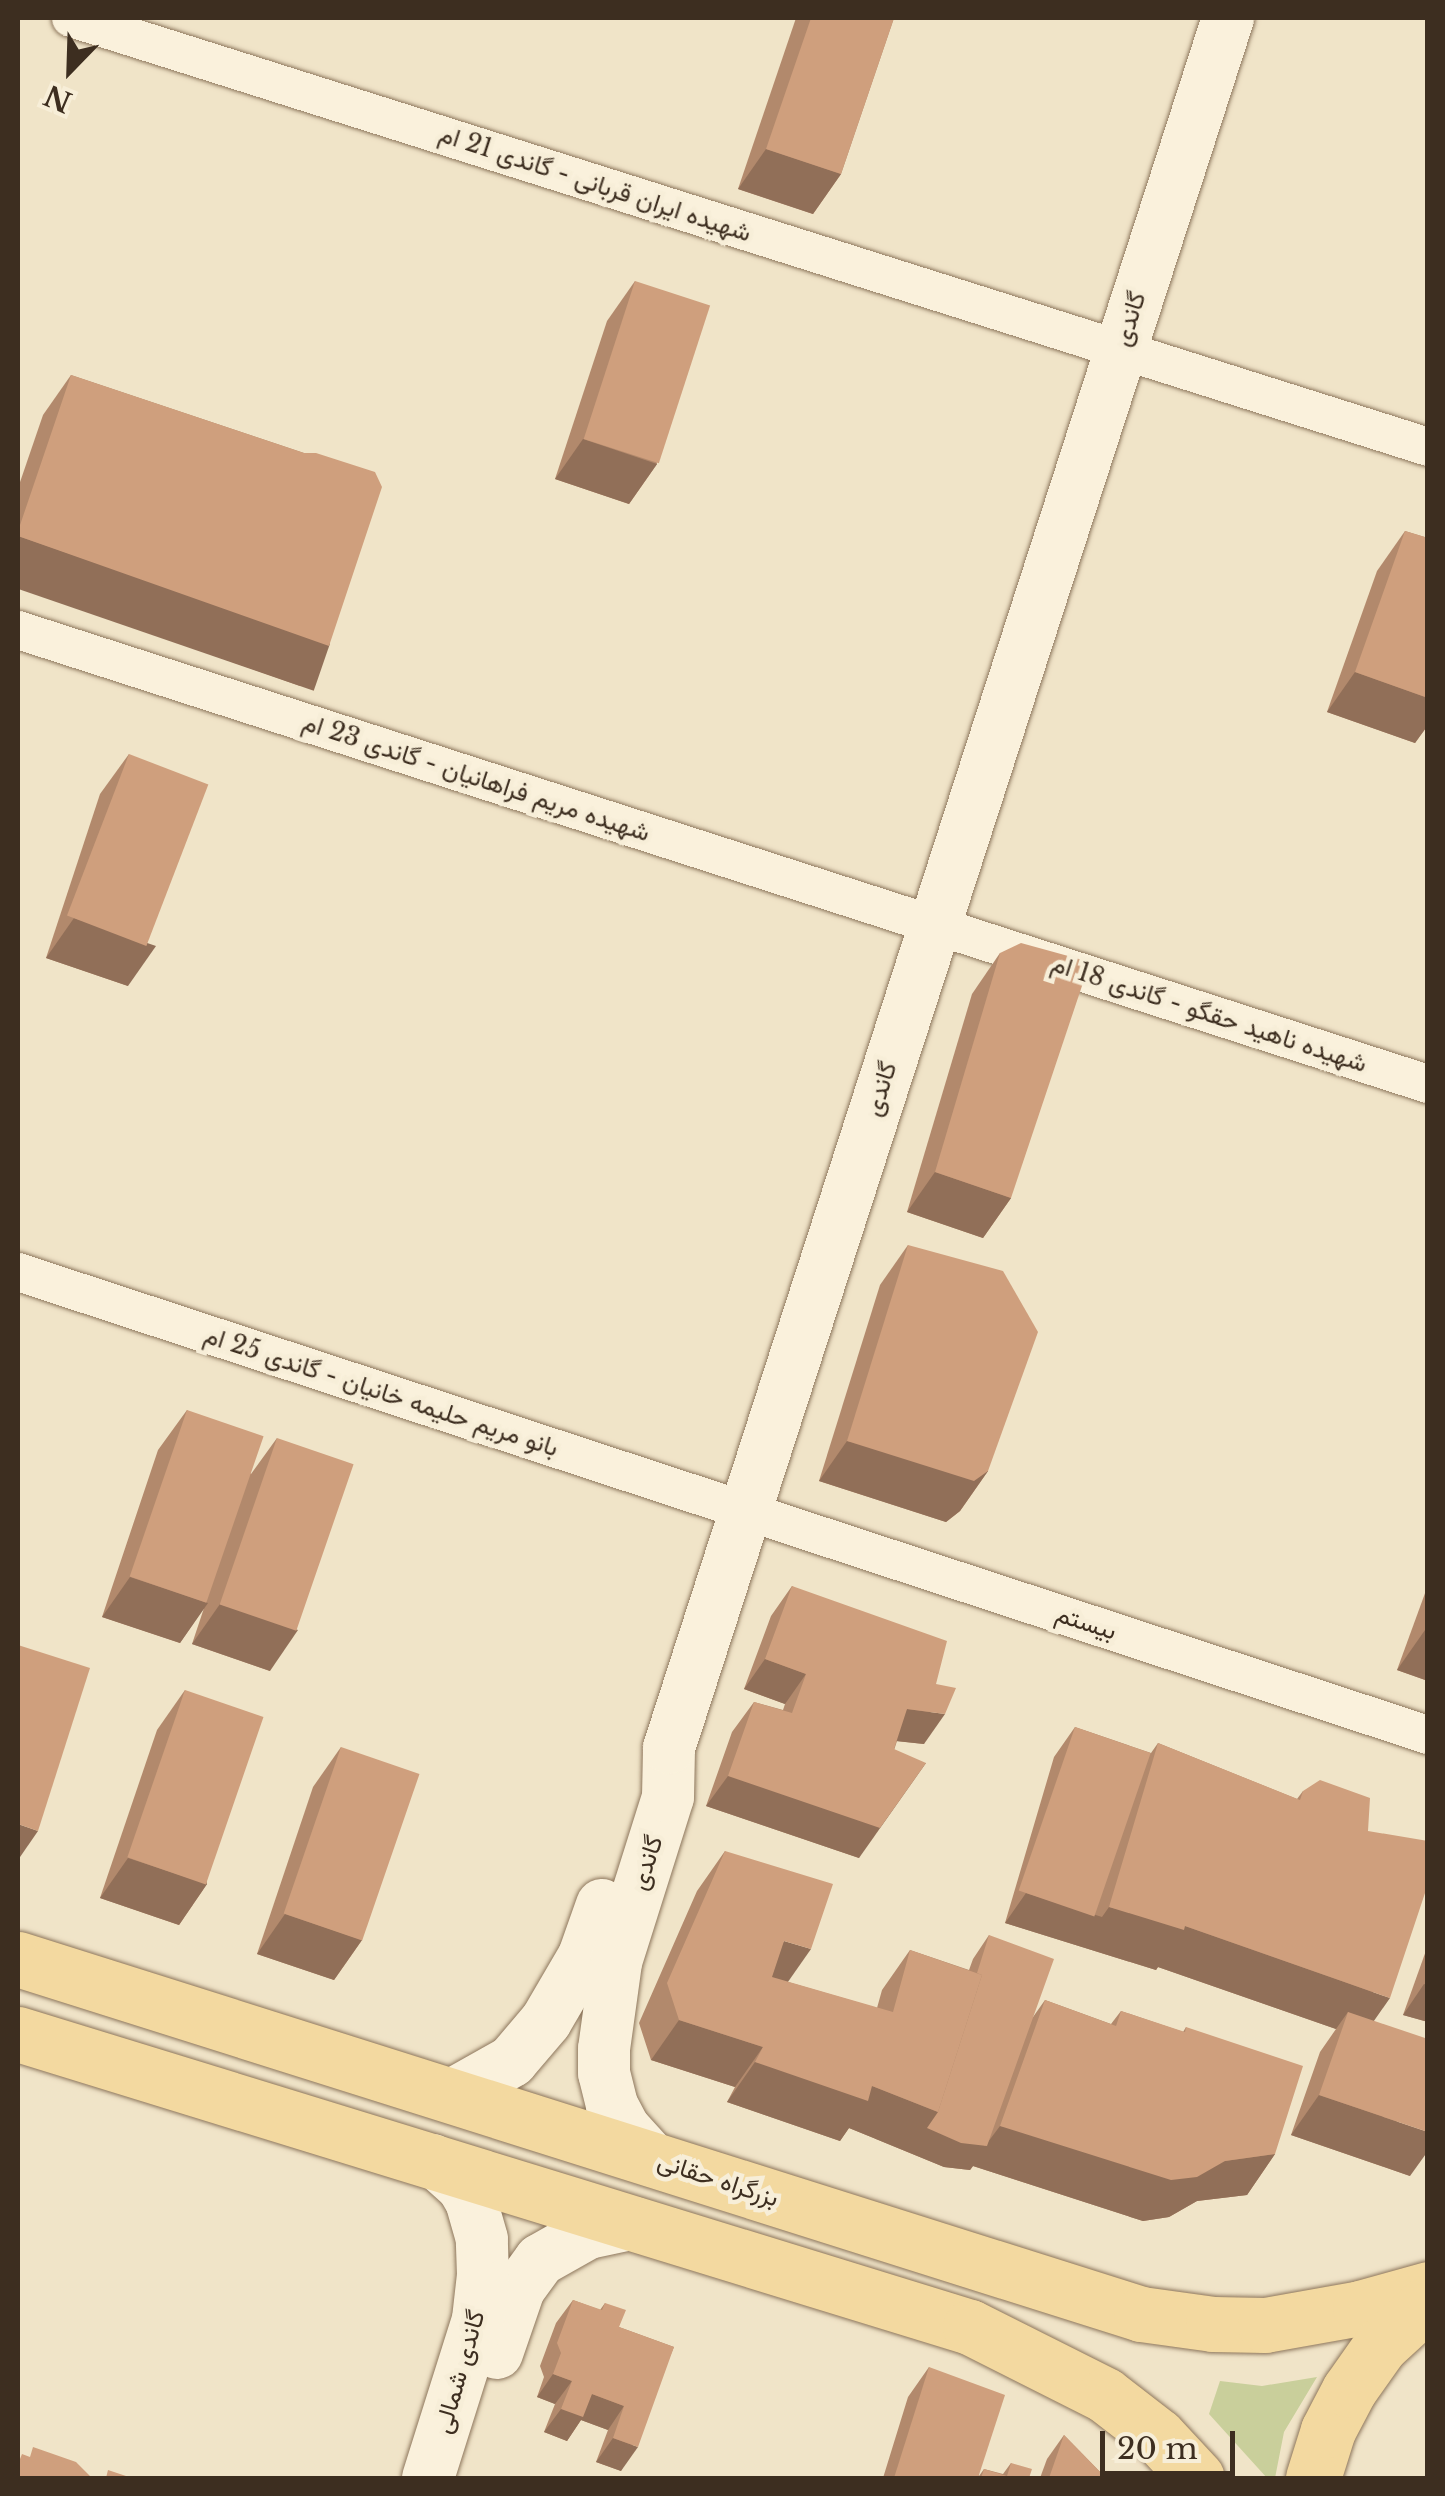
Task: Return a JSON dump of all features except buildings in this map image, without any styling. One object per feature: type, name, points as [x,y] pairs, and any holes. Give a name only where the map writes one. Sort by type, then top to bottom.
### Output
[{"type":"main road","name":"گاندی","points":[[652,2159],[624,2128],[612,2105],[604,2049],[616,1962],[668,1797],[669,1748],[1228,18]]},
{"type":"main road","points":[[452,2096],[512,2061],[567,1991],[584,1956],[642,1790],[669,1748]]},
{"type":"main road","name":"بزرگراه حقانی","points":[[18,1959],[1141,2314],[1214,2324],[1265,2325],[1360,2308],[1428,2288]]},
{"type":"main road","points":[[18,2034],[970,2326],[1105,2395],[1158,2436],[1197,2478]]},
{"type":"main road","name":"گاندی شمالی","points":[[428,2478],[478,2319],[483,2275],[482,2238],[471,2201],[433,2160]]},
{"type":"main road","name":"گاندی شمالی","points":[[458,2478],[511,2309],[528,2274],[540,2260],[588,2233],[635,2223]]},
{"type":"main road","points":[[1313,2478],[1328,2430],[1348,2390],[1380,2346],[1428,2302]]},
{"type":"street","name":"شهیده ایران قربانی - گاندی 21 ام","points":[[71,18],[1428,448]]},
{"type":"street","name":"شهیده مریم فراهانیان - گاندی 23 ام","points":[[18,630],[934,925]]},
{"type":"street","name":"شهیده ناهید حقگو - گاندی 18 ام","points":[[934,925],[1428,1084]]},
{"type":"street","name":"بانو مریم حلیمه خانیان - گاندی 25 ام","points":[[18,1272],[745,1511]]},
{"type":"street","name":"بیستم","points":[[745,1511],[1428,1735]]},
{"type":"green space","points":[[1317,2377],[1284,2432],[1275,2478],[1267,2478],[1209,2414],[1220,2381],[1262,2386]]}]
